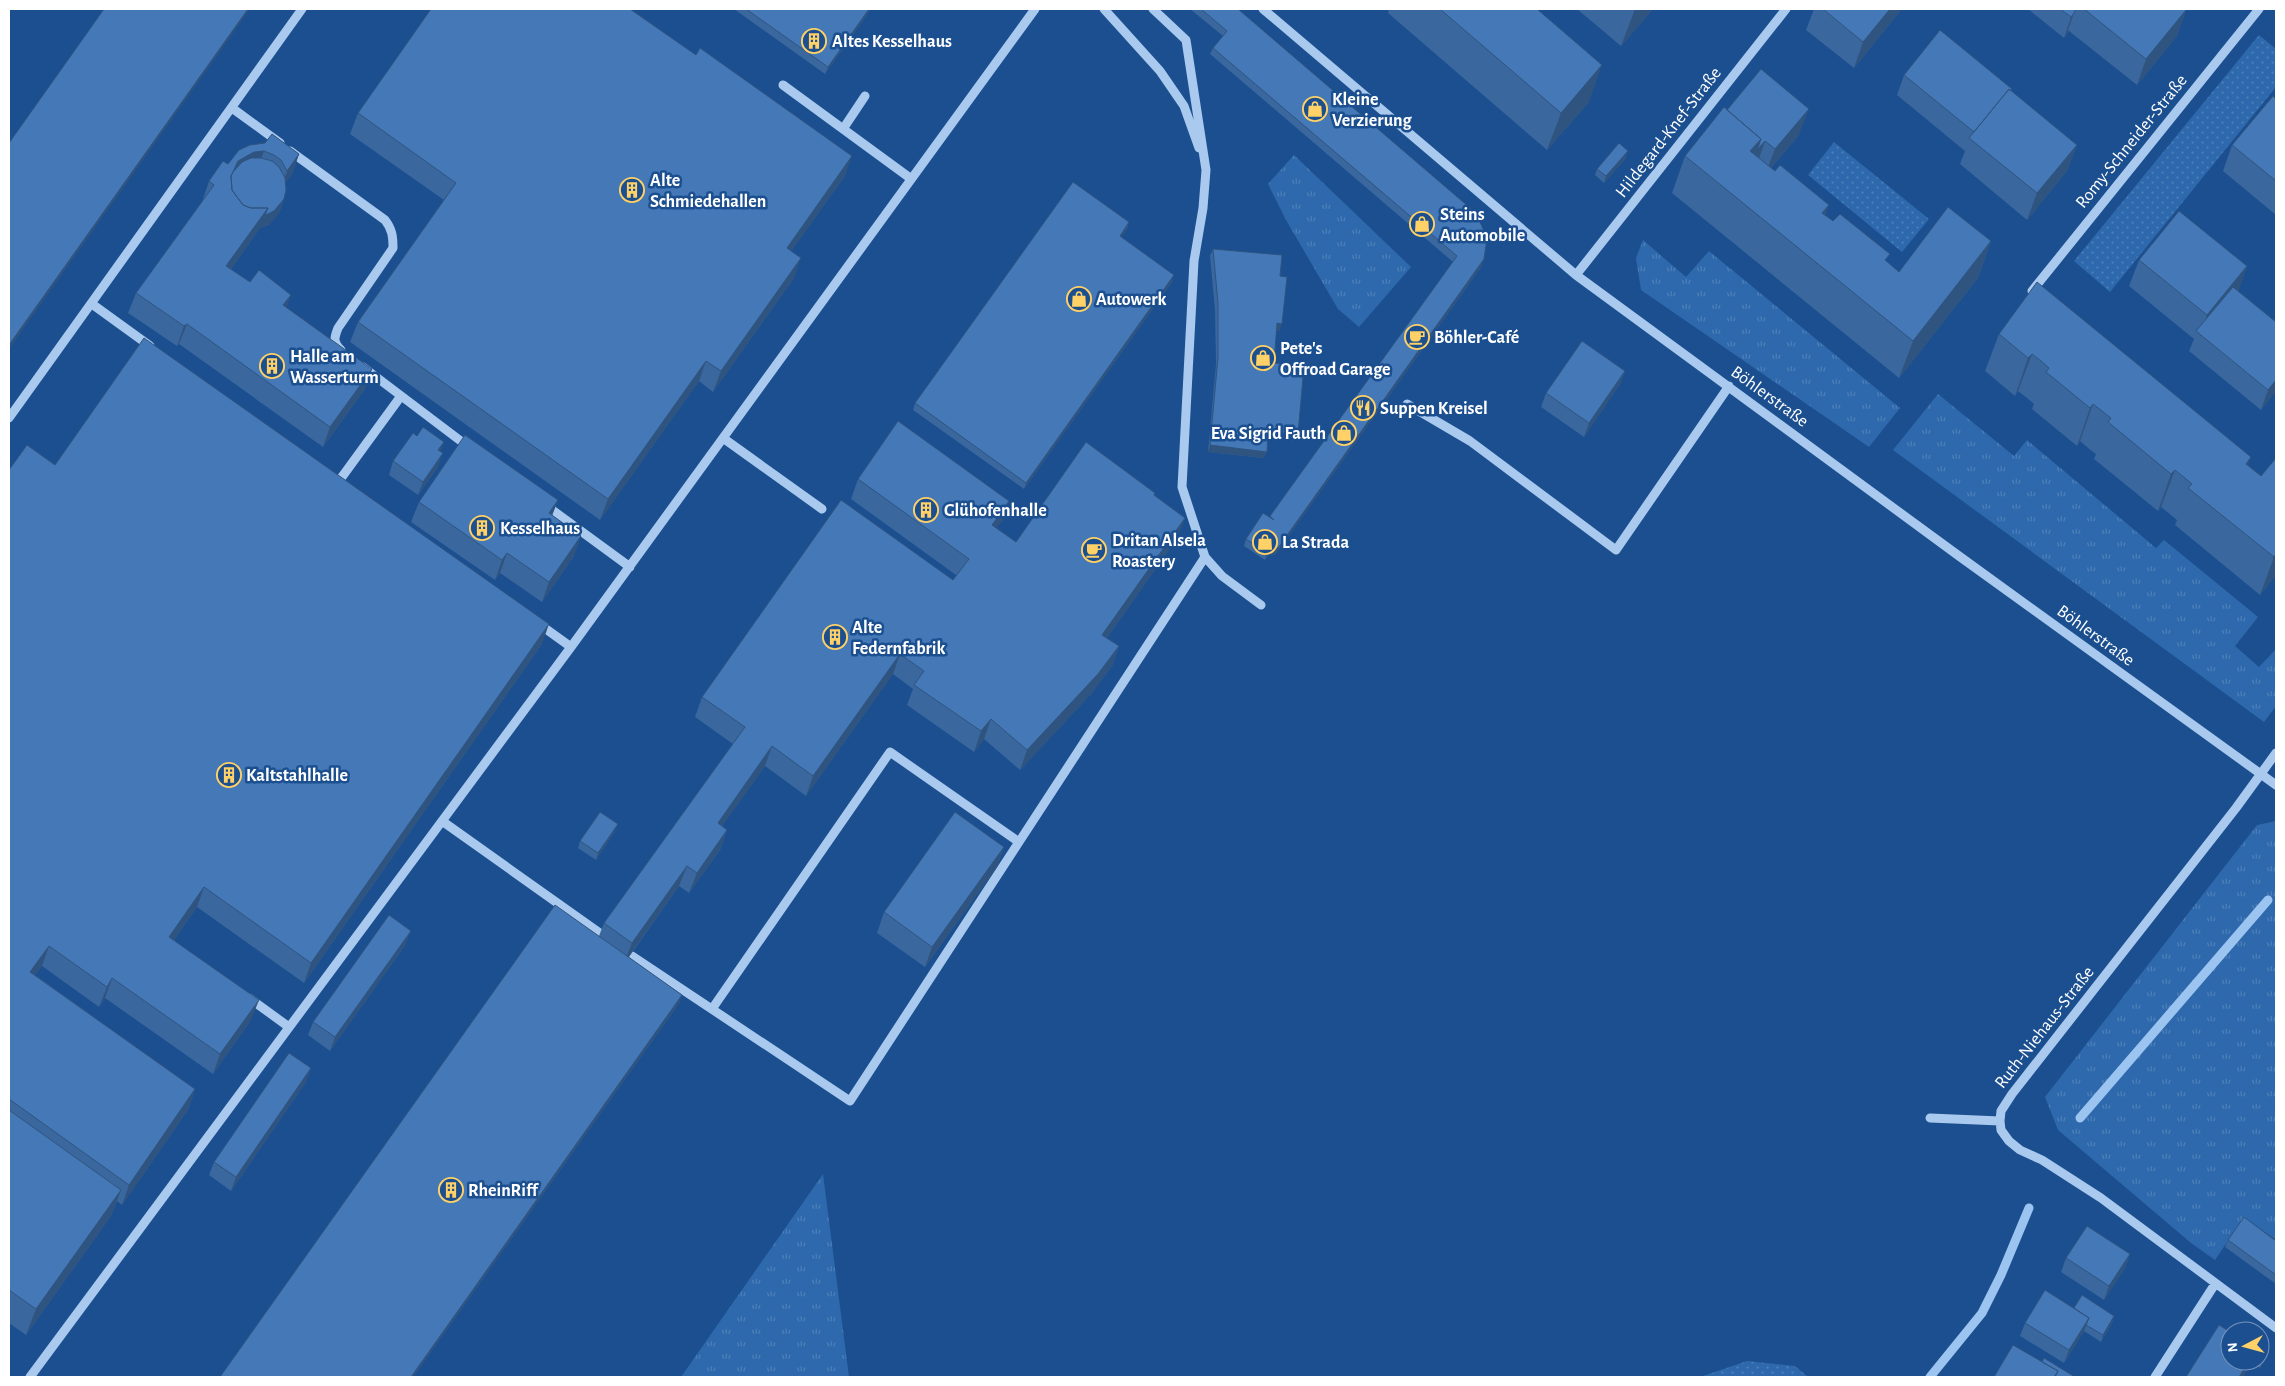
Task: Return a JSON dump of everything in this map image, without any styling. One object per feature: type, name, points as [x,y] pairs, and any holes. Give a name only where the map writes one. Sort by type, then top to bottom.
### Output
[{"type":"street","points":[[30,1377],[571,648],[910,178],[1035,9]]},
{"type":"street","points":[[1104,9],[1160,71],[1184,106],[1206,170]]},
{"type":"street","points":[[1152,9],[1186,40],[1206,170],[1203,208],[1194,261],[1182,487],[1205,557],[1222,576],[1261,605]]},
{"type":"street","name":"Böhlerstraße","points":[[1264,9],[1576,275],[2276,785]]},
{"type":"street","name":"Hildegard-Knef-Straße","points":[[1576,275],[1786,9]]},
{"type":"street","name":"Romy-Schneider-Straße","points":[[2029,294],[2259,9]]},
{"type":"street","points":[[9,418],[301,10]]},
{"type":"street","points":[[783,85],[910,178]]},
{"type":"street","points":[[844,129],[865,96]]},
{"type":"street","points":[[232,108],[385,220],[391,228],[392,248],[338,328],[334,337],[334,344],[474,452]]},
{"type":"street","points":[[92,304],[156,350]]},
{"type":"street","points":[[1407,404],[1470,441],[1616,550],[1729,386]]},
{"type":"street","points":[[340,481],[401,396]]},
{"type":"street","points":[[723,438],[822,509]]},
{"type":"street","points":[[332,476],[348,487]]},
{"type":"street","points":[[537,498],[630,567]]},
{"type":"street","points":[[632,956],[850,1101],[1205,557]]},
{"type":"street","points":[[531,619],[571,648]]},
{"type":"street","points":[[712,1009],[890,752],[1019,842]]},
{"type":"street","name":"Ruth-Niehaus-Straße","points":[[2000,1121],[2001,1112],[2012,1094],[2262,775],[2276,753]]},
{"type":"street","points":[[442,821],[600,934]]},
{"type":"street","points":[[243,993],[289,1027]]},
{"type":"street","points":[[1930,1118],[2000,1121],[2001,1130],[2010,1142],[2020,1150],[2042,1160],[2101,1198],[2276,1328]]},
{"type":"street","points":[[2155,1377],[2215,1284]]},
{"type":"green space","points":[[2259,35],[2276,49],[2276,87],[2110,292],[2074,261]]},
{"type":"green space","points":[[1834,142],[1929,219],[1902,252],[1808,175]]},
{"type":"green space","points":[[1294,155],[1411,267],[1359,327],[1338,309],[1286,220],[1268,184]]},
{"type":"green space","points":[[1643,240],[1686,277],[1709,251],[1900,408],[1869,447],[1641,290],[1636,258]]},
{"type":"green space","points":[[1938,394],[2014,456],[2027,440],[2156,548],[2164,540],[2258,617],[2235,646],[2259,667],[2276,649],[2276,706],[2264,722],[1893,450]]},
{"type":"green space","points":[[2276,821],[2276,1240],[2244,1217],[2215,1260],[2191,1243],[2058,1130],[2045,1097],[2257,825]]},
{"type":"green space","points":[[823,1174],[849,1377],[681,1377]]},
{"type":"green space","points":[[1747,1361],[1795,1366],[1808,1377],[1700,1377]]},
{"type":"building","points":[[104,9],[248,9],[9,345],[9,143]]},
{"type":"building","name":"Alte Schmiedehallen","points":[[431,9],[630,9],[696,55],[700,48],[852,156],[787,248],[801,258],[721,371],[706,361],[608,499],[358,322],[456,183],[358,113]]},
{"type":"building","name":"Altes Kesselhaus","points":[[746,9],[869,9],[828,67]]},
{"type":"building","points":[[1201,9],[1238,9],[1483,219],[1480,222],[1487,238],[1484,259],[1278,548],[1271,547],[1267,553],[1246,539],[1263,513],[1274,520],[1270,516],[1457,256],[1213,48],[1227,31]]},
{"type":"building","points":[[1440,9],[1537,9],[1602,65],[1561,113]]},
{"type":"building","points":[[1823,9],[1890,9],[1863,42]]},
{"type":"building","points":[[2060,9],[2076,9],[2071,17]]},
{"type":"building","points":[[2084,9],[2185,9],[2186,10],[2146,59]]},
{"type":"building","points":[[1940,30],[2012,89],[2010,91],[2009,89],[1974,132],[1904,75]]},
{"type":"building","points":[[1761,69],[1809,109],[1775,149],[1765,141],[1757,150],[1761,139],[1727,110]]},
{"type":"building","points":[[2009,89],[2077,145],[2037,193],[1969,138]]},
{"type":"building","points":[[2273,96],[2276,99],[2276,181],[2232,145]]},
{"type":"building","points":[[1724,107],[1761,139],[1750,151],[1775,171],[1780,165],[1829,205],[1822,213],[1833,221],[1840,214],[1890,254],[1885,260],[1899,272],[1948,207],[1991,241],[1913,341],[1685,156]]},
{"type":"building","points":[[272,134],[299,154],[287,171],[281,160],[264,151],[254,152],[238,161],[231,176],[232,190],[243,205],[251,208],[268,208],[226,266],[250,282],[259,270],[291,295],[283,305],[372,369],[330,427],[187,324],[184,326],[136,293],[214,185],[209,181],[223,161],[228,164],[239,150],[250,145],[265,143]]},
{"type":"building","points":[[1619,143],[1628,151],[1606,176],[1597,169]]},
{"type":"building","points":[[251,158],[272,161],[279,167],[285,178],[286,190],[284,199],[274,211],[265,215],[268,208],[251,208],[243,205],[232,190],[231,176],[233,172],[242,162]]},
{"type":"building","points":[[1073,182],[1129,222],[1120,236],[1174,275],[1026,483],[915,403]]},
{"type":"building","points":[[2179,211],[2247,266],[2207,315],[2139,260]]},
{"type":"building","points":[[1213,249],[1282,255],[1280,276],[1287,277],[1282,324],[1277,323],[1274,363],[1304,366],[1298,434],[1268,432],[1267,452],[1210,445],[1218,357],[1218,303]]},
{"type":"building","points":[[2037,282],[2251,457],[2246,464],[2261,476],[2276,458],[2276,554],[2274,557],[2188,488],[2192,484],[2175,470],[2171,474],[2108,422],[2111,418],[2093,404],[2090,408],[2046,372],[2049,368],[2041,361],[2032,354],[2028,358],[1999,334]]},
{"type":"building","points":[[2233,287],[2276,322],[2276,380],[2268,390],[2196,331]]},
{"type":"building","name":"Kaltstahlhalle","points":[[144,338],[549,624],[311,963],[204,887],[169,937],[259,1000],[220,1054],[112,978],[107,987],[49,946],[30,972],[195,1089],[129,1185],[9,1099],[9,470],[27,445],[55,465]]},
{"type":"building","points":[[1582,341],[1625,371],[1589,423],[1546,393]]},
{"type":"building","points":[[898,421],[1009,501],[992,525],[1016,542],[1086,442],[1155,493],[1154,495],[1185,518],[1102,635],[1119,646],[1098,674],[1027,750],[991,719],[981,731],[914,685],[924,671],[900,654],[813,776],[772,746],[718,823],[727,830],[697,873],[687,866],[632,943],[604,923],[745,727],[702,697],[841,500],[953,580],[969,559],[858,479]]},
{"type":"building","points":[[423,427],[444,442],[438,450],[443,453],[423,482],[393,461],[413,433],[417,436]]},
{"type":"building","name":"Kesselhaus","points":[[465,435],[558,500],[549,513],[581,536],[549,582],[507,553],[502,560],[419,502]]},
{"type":"building","points":[[600,812],[618,824],[598,853],[580,841]]},
{"type":"building","points":[[955,812],[1004,847],[932,947],[884,912]]},
{"type":"building","name":"RheinRiff","points":[[555,905],[682,995],[411,1377],[220,1377]]},
{"type":"building","points":[[389,915],[411,931],[335,1037],[313,1022]]},
{"type":"building","points":[[289,1053],[311,1068],[236,1177],[214,1162]]},
{"type":"building","points":[[9,1110],[121,1190],[36,1309],[9,1290]]},
{"type":"building","points":[[2244,1217],[2276,1241],[2276,1275],[2228,1240]]},
{"type":"building","points":[[2087,1226],[2130,1254],[2109,1286],[2066,1258]]},
{"type":"building","points":[[2045,1290],[2089,1318],[2069,1350],[2025,1323]]},
{"type":"building","points":[[2082,1295],[2114,1316],[2103,1335],[2086,1325],[2089,1318],[2074,1308]]},
{"type":"building","points":[[2220,1326],[2220,1371],[2243,1371],[2239,1377],[2186,1377]]},
{"type":"building","points":[[2013,1345],[2058,1371],[2054,1377],[1994,1377]]},
{"type":"building","points":[[2044,1358],[2075,1377],[2055,1377],[2058,1371],[2042,1362]]},
{"type":"waterway","points":[[2080,1118],[2268,900]]},
{"type":"waterway","points":[[1930,1377],[1982,1313],[2001,1275],[2029,1208]]},
{"type":"place","name":"Altes Kesselhaus","points":[[814,41]]},
{"type":"place","name":"Kleine Verzierung","points":[[1315,109]]},
{"type":"place","name":"Alte Schmiedehallen","points":[[632,190]]},
{"type":"place","name":"Steins Automobile","points":[[1422,224]]},
{"type":"place","name":"Autowerk","points":[[1079,299]]},
{"type":"place","name":"Böhler-Café","points":[[1417,337]]},
{"type":"place","name":"Pete's Offroad Garage","points":[[1263,358]]},
{"type":"place","name":"Halle am Wasserturm","points":[[272,366]]},
{"type":"place","name":"Suppen Kreisel","points":[[1363,408]]},
{"type":"place","name":"Eva Sigrid Fauth","points":[[1344,433]]},
{"type":"place","name":"Glühofenhalle","points":[[926,510]]},
{"type":"place","name":"Kesselhaus","points":[[482,528]]},
{"type":"place","name":"La Strada","points":[[1265,542]]},
{"type":"place","name":"Dritan Alsela Roastery","points":[[1094,550]]},
{"type":"place","name":"Alte Federnfabrik","points":[[835,637]]},
{"type":"place","name":"Kaltstahlhalle","points":[[229,775]]},
{"type":"place","name":"RheinRiff","points":[[451,1190]]}]
